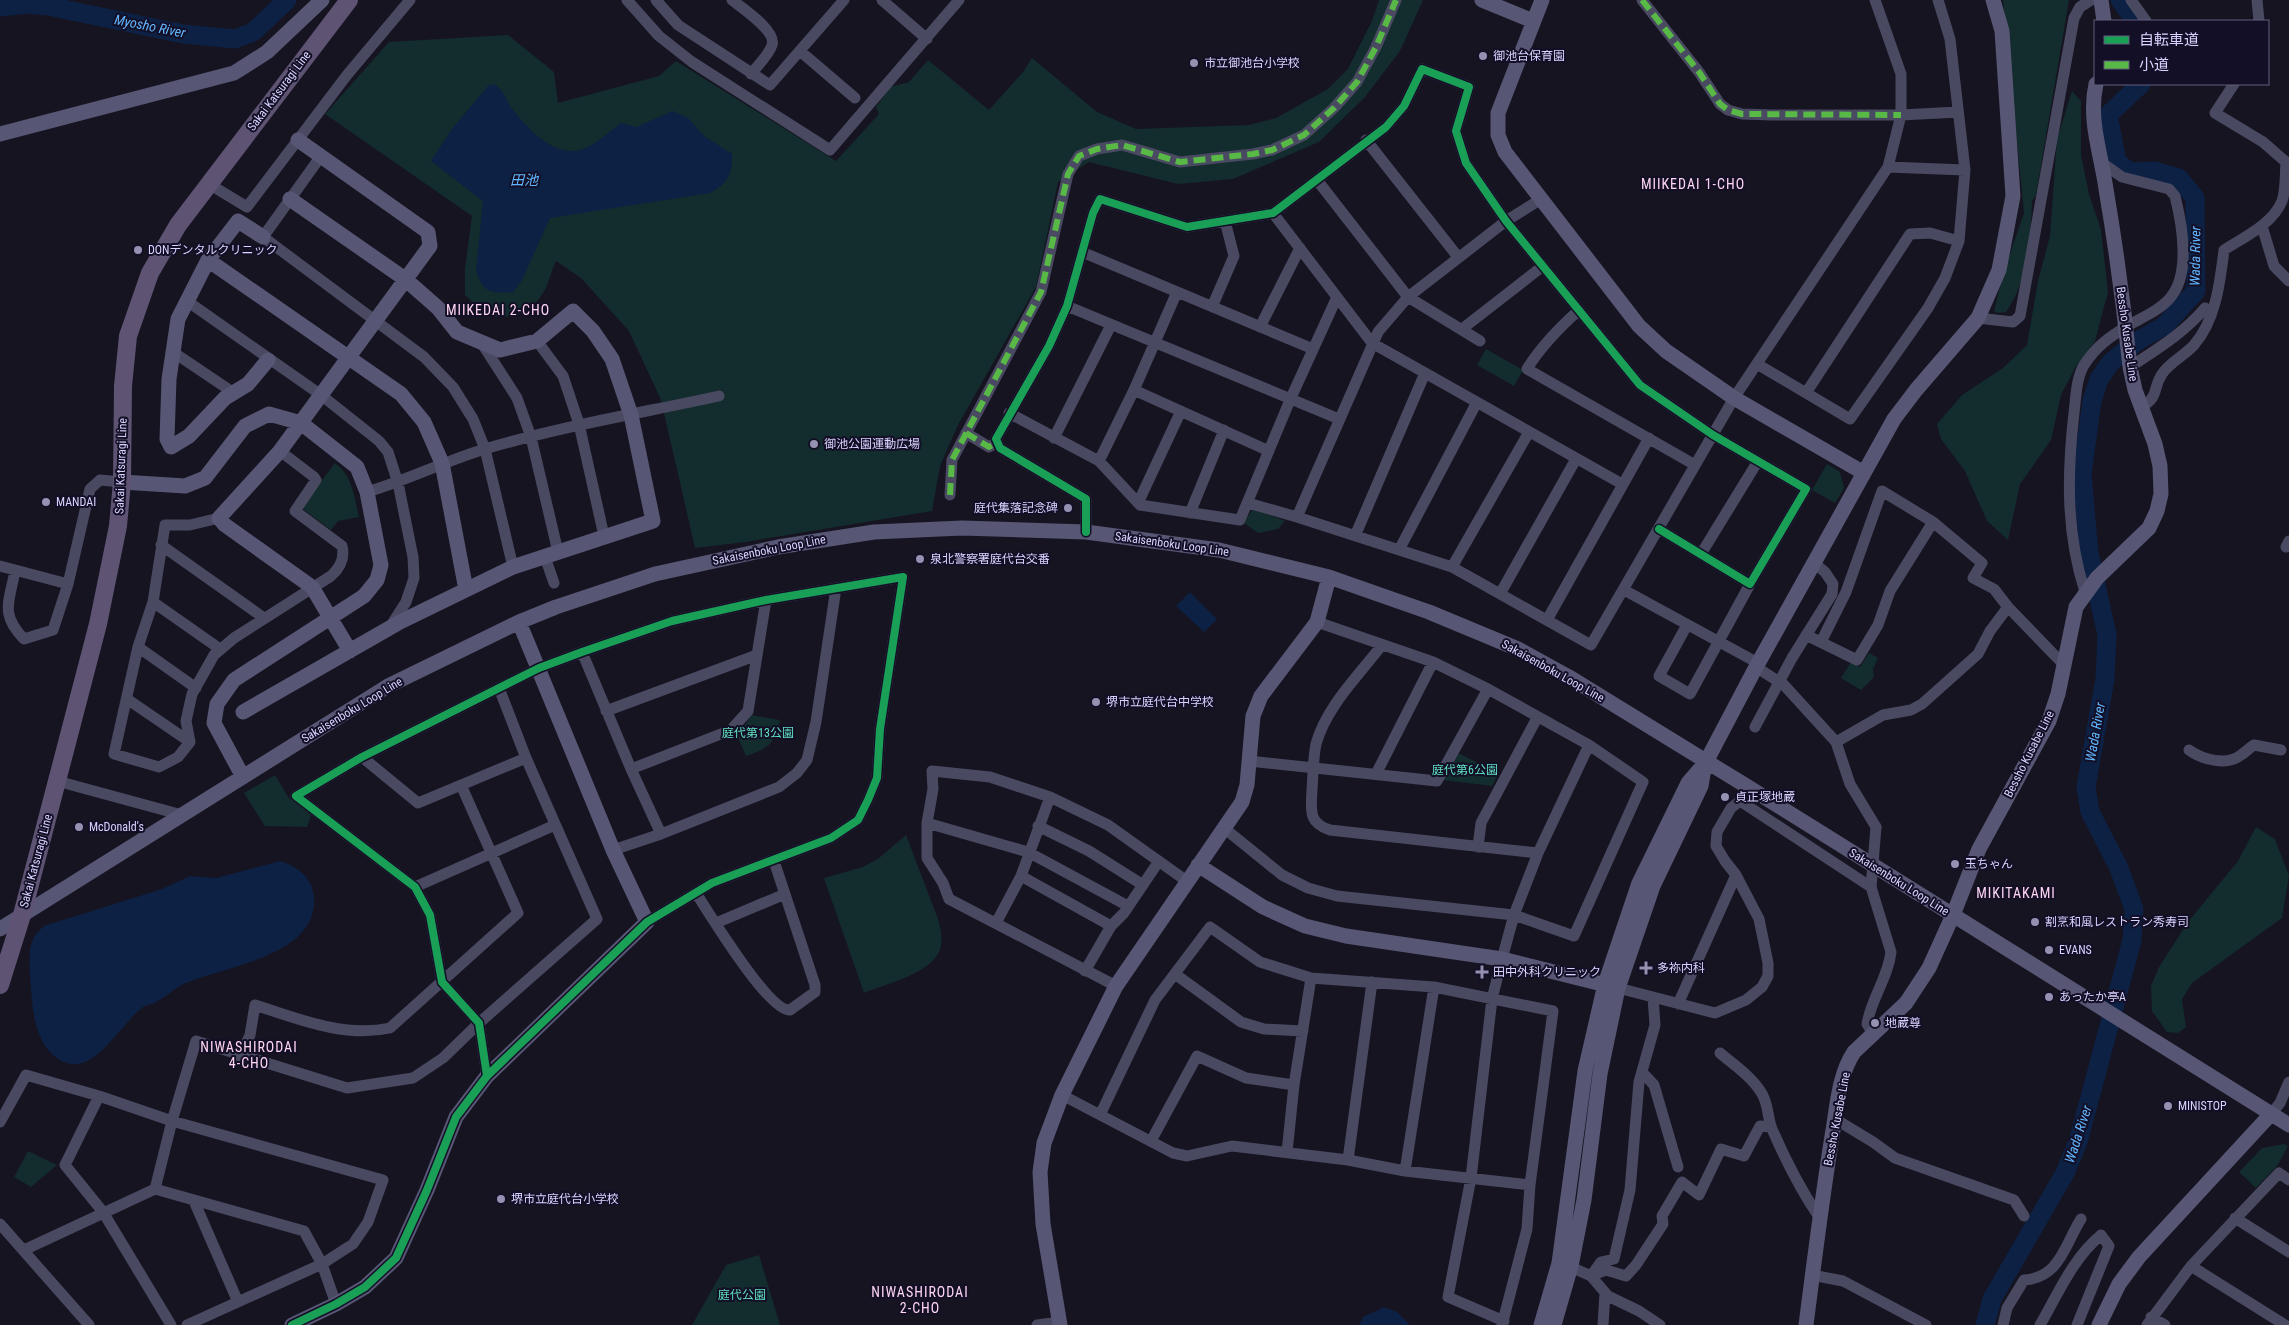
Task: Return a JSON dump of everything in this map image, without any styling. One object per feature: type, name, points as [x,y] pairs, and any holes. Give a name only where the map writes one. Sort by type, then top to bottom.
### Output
[{"type":"main road","name":"Sakai Katsuragi Line","points":[[0,986],[22,915],[98,624],[118,526],[122,482],[123,386],[128,336],[150,273],[178,225],[349,0]]},
{"type":"street","points":[[0,134],[234,73],[267,52],[322,0]]},
{"type":"street","points":[[209,184],[246,207],[347,75],[410,0]]},
{"type":"street","points":[[627,0],[664,40],[692,62],[830,150],[959,0]]},
{"type":"street","points":[[656,0],[678,25],[770,85],[844,0]]},
{"type":"street","points":[[732,0],[767,29],[772,37],[773,45],[751,74]]},
{"type":"street","points":[[882,0],[927,39]]},
{"type":"street","points":[[950,495],[952,460],[1041,292],[1068,174],[1079,156],[1097,149],[1122,145],[1180,162],[1272,150],[1304,135],[1334,108],[1357,82],[1376,47],[1396,0]]},
{"type":"street","points":[[1482,0],[1534,21]]},
{"type":"street","points":[[1542,0],[1498,112],[1498,136],[1505,152],[1640,326],[1666,352],[1734,398],[1864,473]]},
{"type":"street","points":[[1642,0],[1698,72],[1720,104],[1728,110],[1742,114],[1901,115],[1958,112]]},
{"type":"street","points":[[1248,503],[1452,567],[1592,644],[1734,398],[1888,167],[1901,115],[1901,74],[1875,0]]},
{"type":"street","points":[[1757,364],[1850,419],[1928,308],[1946,278],[1959,241],[1965,170],[1950,40],[1938,0]]},
{"type":"street","points":[[1554,1325],[1565,1264],[1585,1071],[1612,986],[1639,884],[1688,783],[1706,762],[1757,665],[1894,419],[1978,318],[1999,270],[2013,196],[2002,31],[1993,0]]},
{"type":"street","points":[[1978,318],[2014,322],[2020,316],[2074,18],[2080,7],[2091,0]]},
{"type":"street","points":[[2101,0],[2104,20]]},
{"type":"street","points":[[2131,0],[2145,20]]},
{"type":"street","points":[[2257,0],[2259,20]]},
{"type":"street","points":[[664,40],[678,25]]},
{"type":"street","points":[[800,51],[855,98]]},
{"type":"street","points":[[1086,532],[1086,499],[1000,448],[996,443],[996,439],[1009,413],[1049,346],[1067,306],[1093,212],[1100,199],[1187,227],[1273,213],[1366,140],[1386,127],[1404,106],[1422,69],[1469,87],[1456,131],[1466,163],[1506,221],[1640,385],[1713,435],[1806,489],[1750,584],[1690,694],[1659,676],[1687,625]]},
{"type":"street","name":"Bessho Kusabe Line","points":[[1806,1325],[1819,1217],[1841,1086],[1849,1059],[1906,1003],[1930,968],[1979,849],[2049,720],[2065,666],[2076,607],[2086,590],[2149,528],[2157,511],[2161,494],[2160,466],[2140,408],[2130,364],[2101,162],[2092,120],[2092,98],[2096,85]]},
{"type":"street","points":[[2140,408],[2151,402],[2161,375],[2196,343],[2211,314],[2220,282],[2224,250],[2262,226],[2286,201],[2286,162],[2263,142],[2216,113],[2233,85]]},
{"type":"street","points":[[280,451],[316,480],[295,510],[339,543],[343,552],[336,571],[264,618],[214,655],[196,688],[186,721],[190,742],[178,757],[159,767],[114,754],[138,647],[153,602],[165,525],[190,525],[219,518],[280,451],[301,424],[347,357],[430,246],[428,232],[298,140]]},
{"type":"street","points":[[1366,140],[1458,257]]},
{"type":"street","points":[[263,237],[321,156]]},
{"type":"street","points":[[2086,590],[2074,554],[2069,514],[2070,447],[2078,380],[2084,366],[2106,339],[2126,329],[2160,307],[2174,292],[2184,260],[2176,196],[2169,189],[2122,177],[2101,162]]},
{"type":"street","points":[[1888,167],[1965,170]]},
{"type":"street","points":[[1317,180],[1408,298],[1480,341]]},
{"type":"street","points":[[244,712],[390,627],[513,567],[653,521],[631,415],[612,358],[592,331],[573,311],[536,342],[500,350],[457,332],[438,308],[405,279],[290,199]]},
{"type":"street","points":[[1297,517],[1378,332],[1408,298],[1458,257],[1506,221],[1541,199]]},
{"type":"street","points":[[1273,213],[1372,343],[1622,484]]},
{"type":"street","points":[[268,360],[248,384],[225,398],[189,436],[171,447],[167,440],[169,379],[178,319],[208,260],[238,220],[424,357],[453,387],[473,419],[485,449],[513,567]]},
{"type":"street","points":[[1212,307],[1234,256],[1225,221]]},
{"type":"street","points":[[2262,226],[2274,266],[2289,281]]},
{"type":"street","points":[[1806,393],[1910,234],[1930,233],[1959,241]]},
{"type":"street","points":[[1260,327],[1300,248]]},
{"type":"street","points":[[1082,252],[1313,349]]},
{"type":"street","points":[[208,260],[401,394],[424,422],[442,463],[466,590]]},
{"type":"street","points":[[1462,329],[1543,266]]},
{"type":"street","points":[[1099,461],[1134,390],[1177,292]]},
{"type":"street","points":[[1009,413],[1099,461],[1140,505],[1240,520],[1290,400],[1337,297]]},
{"type":"street","points":[[187,301],[268,360],[321,395],[379,442],[388,452],[398,483],[413,557],[414,578],[406,602],[390,627]]},
{"type":"street","points":[[1067,306],[1339,419]]},
{"type":"street","points":[[2130,364],[2178,335],[2205,308]]},
{"type":"street","points":[[1579,310],[1536,354],[1527,369],[1695,465]]},
{"type":"street","points":[[1054,438],[1112,325]]},
{"type":"street","points":[[481,342],[517,398],[531,437],[552,554],[554,583]]},
{"type":"street","points":[[536,342],[563,376],[579,424],[604,536]]},
{"type":"street","points":[[173,352],[234,393]]},
{"type":"street","points":[[1355,536],[1425,373]]},
{"type":"street","points":[[1134,390],[1269,451]]},
{"type":"street","points":[[367,492],[398,483],[442,463],[485,449],[579,424],[719,396]]},
{"type":"street","points":[[1399,550],[1477,402]]},
{"type":"street","points":[[1138,503],[1181,411]]},
{"type":"street","points":[[15,571],[3,613],[12,627],[24,639],[53,630],[68,584],[90,489],[100,480],[185,486],[205,478],[245,426],[269,414],[301,424],[357,467],[367,492],[381,565],[377,580],[364,596],[234,680],[217,704],[214,723],[244,777]]},
{"type":"street","points":[[1190,513],[1224,430]]},
{"type":"street","points":[[1452,567],[1530,432]]},
{"type":"street","points":[[966,433],[989,447],[996,443]]},
{"type":"street","points":[[1547,620],[1648,438]]},
{"type":"street","points":[[1500,594],[1576,459]]},
{"type":"street","points":[[1701,554],[1758,461]]},
{"type":"street","points":[[1821,642],[1846,592],[1882,491],[1932,522],[1982,563],[1973,578],[1994,589],[2008,608],[2065,666]]},
{"type":"street","points":[[219,518],[225,525],[312,587],[350,651]]},
{"type":"street","points":[[1806,635],[1857,660],[1878,625],[1890,591],[1932,522]]},
{"type":"street","name":"Sakaisenboku Loop Line","points":[[0,929],[388,686],[519,622],[556,607],[655,574],[778,547],[874,532],[962,528],[1086,532],[1219,550],[1329,577],[1429,612],[1518,649],[1569,677],[2289,1125]]},
{"type":"street","points":[[1659,529],[1750,584]]},
{"type":"street","points":[[161,544],[264,618]]},
{"type":"street","points":[[1755,727],[1833,589],[1833,584],[1825,572],[1814,564]]},
{"type":"street","points":[[0,566],[68,584]]},
{"type":"street","points":[[292,1325],[336,1304],[365,1287],[396,1258],[427,1190],[456,1117],[487,1076],[647,922],[712,883],[831,838],[858,820],[877,778],[880,729],[903,577],[766,600],[672,621],[582,652],[538,668],[362,757],[296,796],[415,887],[430,915],[442,982],[479,1023],[487,1076]]},
{"type":"street","points":[[1038,1325],[1060,1323],[1043,1224],[1040,1172],[1044,1143],[1062,1095],[1116,986],[1242,802],[1248,785],[1253,716],[1261,696],[1317,622],[1329,577]]},
{"type":"street","points":[[613,850],[661,834],[779,788],[797,773],[807,760],[816,722],[836,588]]},
{"type":"street","points":[[1624,590],[1720,641],[1757,665],[1780,682],[1836,742],[1850,784],[1876,827],[1871,887],[1891,952],[1890,962],[1868,1012],[1867,1024],[1873,1034]]},
{"type":"street","points":[[631,770],[731,730],[740,722],[748,711],[766,600]]},
{"type":"street","points":[[153,602],[220,649]]},
{"type":"street","points":[[1836,742],[1882,715],[1911,710],[1922,704],[1978,654],[1990,631],[2008,608]]},
{"type":"street","points":[[519,622],[613,850],[647,922]]},
{"type":"street","points":[[1224,828],[1282,875],[1308,888],[1337,896],[1514,915],[1574,936],[1643,782],[1589,745],[1537,718],[1488,689],[1433,662],[1317,622]]},
{"type":"street","points":[[1382,645],[1331,710],[1316,744],[1311,808],[1313,820],[1320,827],[1330,830],[1538,853]]},
{"type":"street","points":[[138,647],[196,688]]},
{"type":"street","points":[[582,652],[631,770],[661,834]]},
{"type":"street","points":[[606,710],[757,655]]},
{"type":"street","points":[[1376,774],[1433,662]]},
{"type":"street","points":[[155,1189],[172,1121],[196,1041],[240,1057],[347,1088],[384,1084],[413,1078],[444,1058],[479,1023],[597,919],[526,758],[499,688]]},
{"type":"street","points":[[1249,761],[1436,781],[1488,689]]},
{"type":"street","points":[[127,699],[190,742]]},
{"type":"street","points":[[1478,847],[1481,824],[1537,718]]},
{"type":"street","points":[[1100,1115],[1155,1000],[1210,927],[1260,962],[1311,978],[1434,987],[1492,999],[1553,1011],[1530,1185],[1528,1229],[1503,1323],[1448,1297],[1471,1178],[1492,999],[1514,915],[1538,853],[1589,745]]},
{"type":"street","points":[[2189,750],[2201,757],[2224,762],[2240,756],[2254,745],[2281,750]]},
{"type":"street","points":[[362,757],[418,803],[526,758]]},
{"type":"street","points":[[1116,986],[949,899],[944,884],[927,858],[928,823],[933,789],[932,771],[990,777],[1050,797],[1108,825],[1188,882]]},
{"type":"street","points":[[57,781],[182,815]]},
{"type":"street","points":[[240,1057],[250,1035],[255,1005],[328,1028],[378,1030],[390,1028],[518,913],[461,785]]},
{"type":"street","points":[[996,922],[1021,876],[1028,852],[1050,797]]},
{"type":"street","points":[[1198,865],[1263,907],[1305,926],[1346,936],[1502,960],[1715,1013],[1756,994],[1766,980],[1768,963],[1759,919],[1736,875],[1716,846],[1717,832],[1731,808],[1740,800],[1871,887]]},
{"type":"street","points":[[928,823],[1028,852],[1128,906]]},
{"type":"street","points":[[415,887],[555,826]]},
{"type":"street","points":[[1038,826],[1089,852],[1143,885]]},
{"type":"street","points":[[696,893],[742,964],[779,1008],[790,1010],[815,992],[815,985],[774,861]]},
{"type":"street","points":[[1085,971],[1111,926],[1128,906],[1159,862]]},
{"type":"street","points":[[1678,1004],[1736,875]]},
{"type":"street","points":[[1021,876],[1111,926]]},
{"type":"street","points":[[716,923],[785,894]]},
{"type":"street","points":[[1175,974],[1241,1022],[1264,1029],[1303,1031]]},
{"type":"street","points":[[1286,1152],[1294,1085],[1311,978]]},
{"type":"street","points":[[1348,1160],[1372,982]]},
{"type":"street","points":[[1405,1171],[1434,987]]},
{"type":"street","points":[[1591,1276],[1601,1262],[1614,1259],[1630,1190],[1639,1082],[1655,1025],[1653,997]]},
{"type":"street","points":[[1720,1053],[1749,1077],[1761,1092],[1768,1107],[1771,1127],[1806,1198],[1819,1217]]},
{"type":"street","points":[[1151,1141],[1197,1056],[1246,1078],[1294,1085]]},
{"type":"street","points":[[1642,1072],[1654,1085],[1678,1167]]},
{"type":"street","points":[[0,1122],[26,1075],[99,1096],[172,1121],[383,1180],[368,1222],[353,1244],[322,1264],[187,1325]]},
{"type":"street","points":[[2099,1325],[2119,1284],[2139,1257],[2271,1114],[2280,1103],[2289,1082]]},
{"type":"street","points":[[1062,1095],[1173,1153],[1187,1156],[1232,1146],[1348,1160],[1405,1171],[1530,1185]]},
{"type":"street","points":[[99,1096],[65,1165],[103,1212],[171,1325]]},
{"type":"street","points":[[1835,1119],[1873,1142],[1894,1158],[2014,1200],[2024,1216]]},
{"type":"street","points":[[1591,1276],[1606,1270],[1626,1276],[1636,1266],[1663,1224],[1662,1216],[1682,1182],[1699,1195],[1721,1149],[1744,1156],[1760,1126],[1771,1127]]},
{"type":"street","points":[[2165,1325],[2149,1321],[2191,1266],[2278,1173],[2289,1180]]},
{"type":"street","points":[[24,1250],[155,1189],[304,1231],[322,1264],[336,1304]]},
{"type":"street","points":[[194,1201],[238,1302]]},
{"type":"street","points":[[2235,1218],[2289,1252]]},
{"type":"street","points":[[2004,1325],[2007,1308],[2024,1280],[2047,1272],[2057,1265],[2081,1219]]},
{"type":"street","points":[[0,1224],[90,1325]]},
{"type":"street","points":[[2040,1325],[2072,1269],[2090,1244],[2101,1235],[2109,1246],[2077,1325]]},
{"type":"street","points":[[1565,1264],[1591,1276],[1605,1293],[1660,1325]]},
{"type":"street","points":[[1541,1325],[1565,1264]]},
{"type":"street","points":[[2191,1266],[2285,1325]]},
{"type":"street","points":[[1812,1276],[1843,1281],[1926,1325]]},
{"type":"street","points":[[1603,1325],[1605,1293]]},
{"type":"green space","points":[[1379,0],[1423,0],[1400,51],[1365,97],[1319,142],[1233,179],[1178,184],[1089,162],[1058,182],[1036,287],[958,425],[940,466],[932,511],[746,542],[695,548],[661,400],[629,331],[581,278],[556,261],[545,289],[532,306],[516,315],[507,317],[498,317],[482,311],[465,295],[465,269],[472,216],[325,114],[389,42],[508,35],[554,72],[558,103],[659,76],[676,61],[836,161],[879,114],[876,107],[890,87],[909,82],[928,60],[989,110],[1023,72],[1032,58],[1097,112],[1136,129],[1249,125],[1276,118],[1328,89],[1348,69],[1372,21]]},
{"type":"green space","points":[[2003,0],[2069,0],[2036,195],[2032,201],[2029,244],[2023,274],[2019,287],[2006,312],[1998,313],[1994,311],[2005,268],[2024,213]]},
{"type":"green space","points":[[2072,91],[2081,101],[2081,155],[2089,194],[2101,230],[2108,292],[2095,341],[2075,368],[2061,395],[2051,440],[2020,484],[2008,540],[1987,521],[1965,471],[1941,439],[1937,424],[1962,395],[2003,368],[2027,345],[2038,281],[2050,236],[2057,139]]},
{"type":"green space","points":[[1486,349],[1523,370],[1514,386],[1477,365]]},
{"type":"green space","points":[[335,463],[346,474],[354,495],[359,517],[338,521],[331,530],[304,510],[303,505]]},
{"type":"green space","points":[[1827,464],[1840,472],[1844,488],[1835,503],[1812,490]]},
{"type":"green space","points":[[1252,510],[1257,510],[1285,521],[1278,529],[1258,533],[1244,523]]},
{"type":"green space","points":[[1869,653],[1878,658],[1873,669],[1874,677],[1861,690],[1841,678],[1851,662],[1860,667]]},
{"type":"green space","name":"庭代第13公園","points":[[751,715],[780,720],[776,735],[770,744],[746,756],[736,733],[744,727]]},
{"type":"green space","name":"庭代第6公園","points":[[1458,753],[1499,773],[1492,786],[1443,780]]},
{"type":"green space","points":[[275,775],[288,797],[311,815],[307,827],[265,826],[244,793]]},
{"type":"green space","points":[[2256,827],[2275,839],[2289,876],[2282,918],[2192,983],[2182,999],[2186,1027],[2178,1033],[2167,1032],[2152,1011],[2151,986],[2159,967],[2188,922],[2238,861]]},
{"type":"green space","points":[[906,835],[938,919],[941,934],[940,950],[927,966],[918,972],[864,993],[824,878],[863,867],[879,858]]},
{"type":"green space","points":[[2284,1144],[2288,1146],[2277,1166],[2256,1188],[2239,1172],[2262,1148]]},
{"type":"green space","points":[[28,1151],[57,1165],[31,1187],[14,1177]]},
{"type":"green space","name":"庭代公園","points":[[759,1255],[780,1325],[692,1325],[726,1265]]},
{"type":"water","name":"田池","points":[[494,84],[503,93],[514,111],[533,132],[548,144],[566,151],[581,150],[587,147],[621,123],[636,127],[673,111],[688,118],[704,136],[732,154],[730,173],[721,186],[710,193],[550,218],[522,280],[513,292],[493,292],[481,283],[476,270],[483,201],[431,161],[452,129],[488,86]]},
{"type":"water","points":[[1190,592],[1217,619],[1204,632],[1176,606]]},
{"type":"water","points":[[280,861],[293,866],[307,878],[314,897],[311,917],[301,933],[286,946],[245,964],[186,983],[153,1004],[143,1007],[99,1053],[88,1060],[78,1064],[67,1063],[58,1059],[45,1046],[35,1020],[30,977],[30,951],[32,943],[35,936],[44,926],[162,889],[190,876],[216,878]]},
{"type":"water","points":[[1384,1307],[1397,1312],[1410,1325],[1359,1325],[1363,1317]]},
{"type":"waterway","name":"Myosho River","points":[[0,7],[27,4],[48,6],[183,34],[235,39],[253,32],[287,0]]},
{"type":"waterway","points":[[2120,0],[2134,20]]},
{"type":"waterway","name":"Wada River","points":[[1985,1325],[1992,1299],[2065,1173],[2078,1142],[2132,940],[2134,909],[2118,866],[2090,812],[2086,787],[2105,679],[2107,635],[2089,553],[2082,474],[2092,401],[2099,379],[2111,362],[2139,340],[2164,326],[2196,291],[2195,198],[2179,178],[2155,171],[2130,172],[2117,162],[2108,115],[2140,85]]},
{"type":"marked path","points":[[950,495],[952,460],[1041,292],[1068,174],[1079,156],[1097,149],[1122,145],[1180,162],[1253,154],[1272,150],[1304,135],[1334,108],[1357,82],[1376,47],[1396,0]]},
{"type":"marked path","points":[[1642,0],[1699,72],[1720,104],[1728,110],[1742,114],[1901,115]]},
{"type":"marked path","points":[[966,433],[989,447],[996,443]]},
{"type":"cycle path","points":[[1086,532],[1086,499],[1000,448],[996,439],[1049,346],[1067,306],[1093,213],[1100,199],[1187,227],[1273,213],[1386,127],[1404,106],[1422,69],[1469,87],[1456,131],[1466,163],[1506,221],[1640,385],[1713,435],[1806,489],[1750,584],[1659,529]]},
{"type":"cycle path","points":[[292,1325],[336,1304],[365,1287],[396,1258],[427,1190],[456,1117],[487,1076],[647,922],[712,883],[831,838],[858,820],[877,778],[880,729],[903,577],[766,600],[672,621],[582,652],[539,668],[362,757],[296,796],[415,887],[430,915],[442,982],[479,1023],[487,1076]]},
{"type":"place","name":"御池台保育園","points":[[1483,56]]},
{"type":"place","name":"市立御池台小学校","points":[[1194,63]]},
{"type":"place","name":"DONデンタルクリニック","points":[[138,250]]},
{"type":"place","name":"御池公園運動広場","points":[[814,444]]},
{"type":"place","name":"MANDAI","points":[[46,502]]},
{"type":"place","name":"庭代集落記念碑","points":[[1068,508]]},
{"type":"place","name":"泉北警察署庭代台交番","points":[[920,559]]},
{"type":"place","name":"堺市立庭代台中学校","points":[[1096,702]]},
{"type":"place","name":"貞正塚地蔵","points":[[1725,797]]},
{"type":"place","name":"McDonald's","points":[[79,827]]},
{"type":"place","name":"玉ちゃん","points":[[1955,864]]},
{"type":"place","name":"割烹和風レストラン秀寿司","points":[[2035,922]]},
{"type":"place","name":"EVANS","points":[[2049,950]]},
{"type":"place","name":"多祢内科","points":[[1646,968]]},
{"type":"place","name":"田中外科クリニック","points":[[1482,972]]},
{"type":"place","name":"あったか亭A","points":[[2049,997]]},
{"type":"place","name":"地蔵尊","points":[[1875,1023]]},
{"type":"place","name":"MINISTOP","points":[[2168,1106]]},
{"type":"place","name":"堺市立庭代台小学校","points":[[501,1199]]},
{"type":"district","name":"MIIKEDAI 1-CHO","points":[[1693,184]]},
{"type":"district","name":"MIIKEDAI 2-CHO","points":[[498,310]]},
{"type":"district","name":"MIKITAKAMI","points":[[2016,893]]},
{"type":"district","name":"NIWASHIRODAI 4-CHO","points":[[249,1056]]},
{"type":"district","name":"NIWASHIRODAI 2-CHO","points":[[920,1300]]}]
